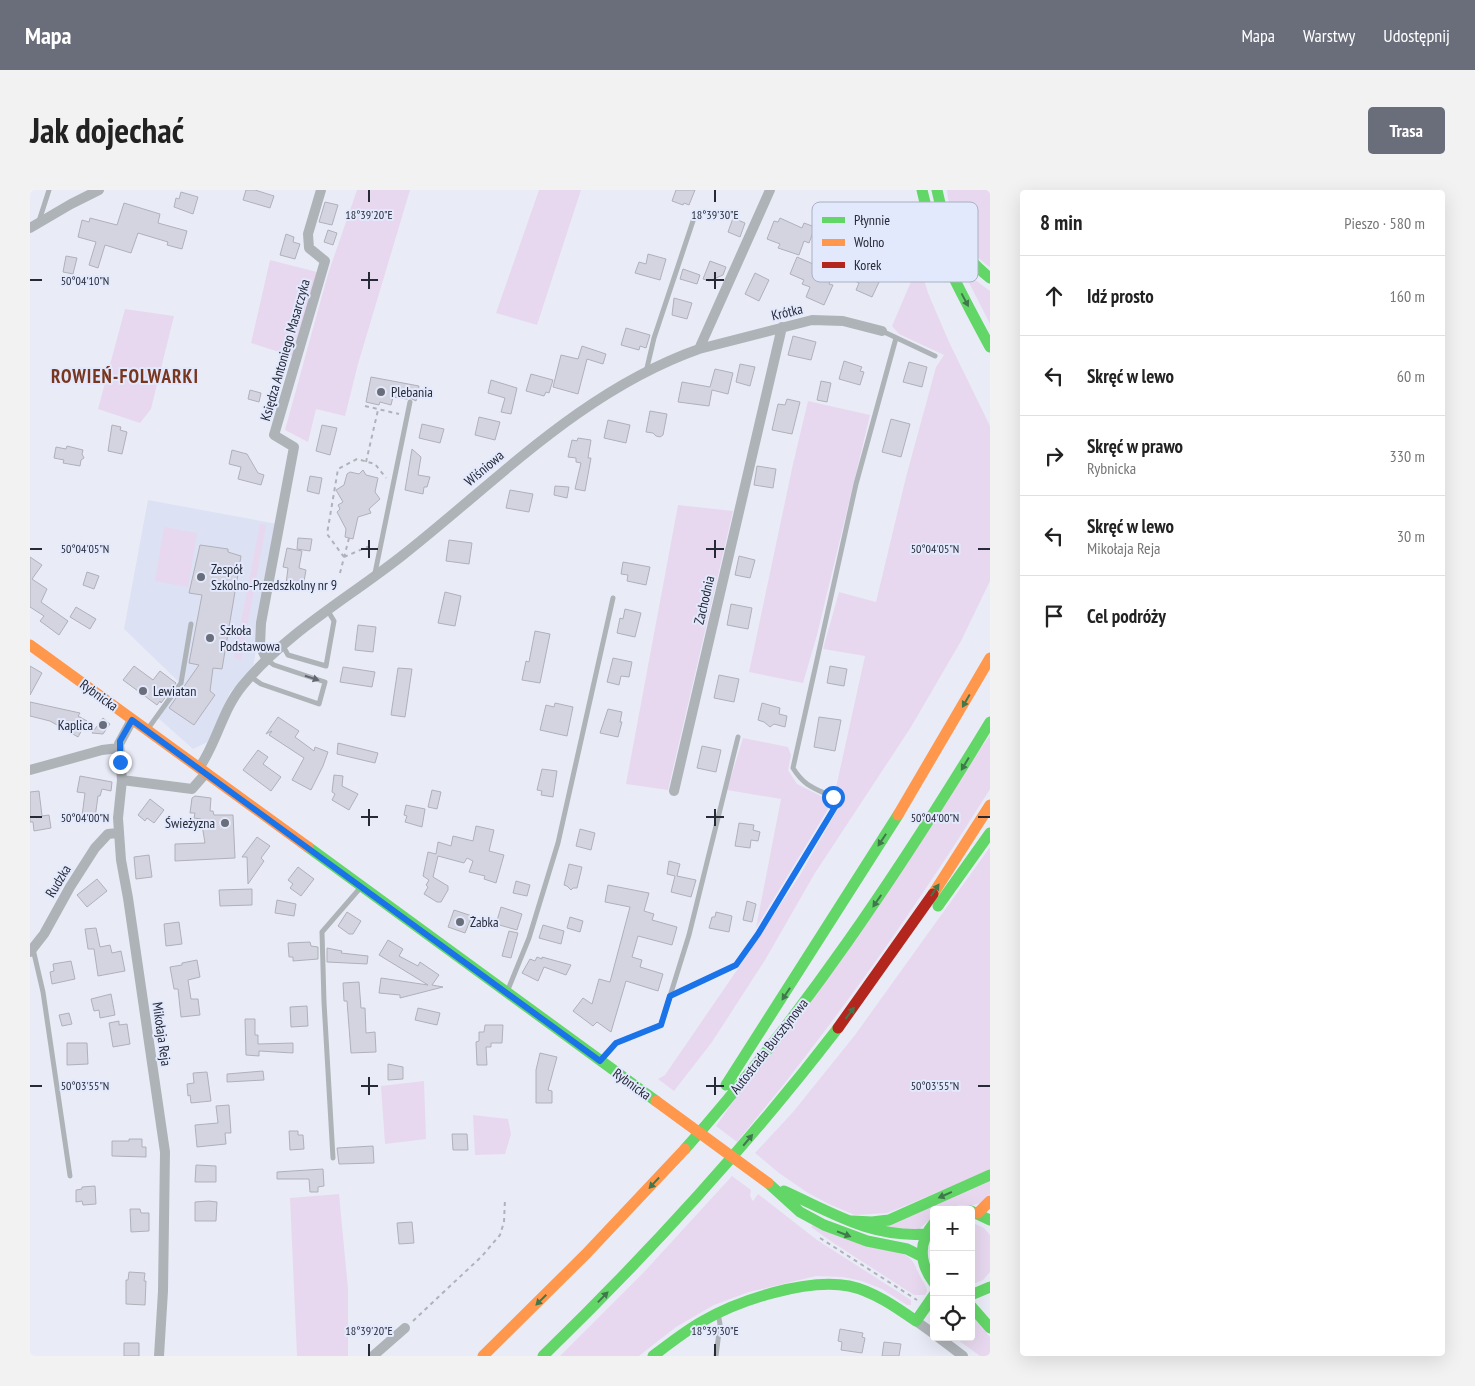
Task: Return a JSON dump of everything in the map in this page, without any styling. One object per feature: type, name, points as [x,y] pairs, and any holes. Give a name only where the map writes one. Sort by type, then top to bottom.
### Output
[{"type":"main road","points":[[978,269],[990,278]]},
{"type":"main road","points":[[955,282],[990,347]]},
{"type":"main road","name":"Rybnicka","points":[[30,645],[771,1185],[800,1212],[830,1228],[867,1241],[907,1249],[922,1256]]},
{"type":"main road","points":[[687,1147],[929,766],[990,658]]},
{"type":"main road","name":"Autostrada Bursztynowa","points":[[483,1356],[580,1260],[687,1147],[743,1080],[839,956],[893,878],[946,796],[990,722]]},
{"type":"main road","points":[[543,1356],[655,1242],[739,1151],[835,1032],[888,960],[990,805]]},
{"type":"main road","points":[[888,960],[940,903],[990,833]]},
{"type":"main road","points":[[852,1221],[872,1222],[889,1220],[990,1175]]},
{"type":"main road","name":"Rybnicka","points":[[771,1185],[871,1230],[910,1236],[926,1234]]},
{"type":"main road","points":[[990,1201],[975,1212],[990,1220]]},
{"type":"main road","points":[[930,1229],[923,1241],[922,1256],[930,1278]]},
{"type":"main road","points":[[653,1356],[702,1321],[718,1312],[762,1297],[809,1286],[830,1284],[849,1286],[884,1300],[916,1321],[933,1296]]},
{"type":"main road","points":[[975,1293],[990,1287]]},
{"type":"main road","points":[[975,1311],[990,1328]]},
{"type":"street","points":[[30,228],[98,190]]},
{"type":"street","name":"Księdza Antoniego Masarczyka","points":[[267,660],[260,646],[262,623],[294,447],[274,436],[325,261],[308,248],[308,234],[321,190]]},
{"type":"street","points":[[699,350],[770,190]]},
{"type":"street","name":"Krótka","points":[[699,350],[812,320],[843,321],[882,332]]},
{"type":"street","name":"Zachodnia","points":[[674,791],[782,327]]},
{"type":"street","name":"Wiśniowa","points":[[202,771],[205,758],[234,697],[267,660],[283,646],[405,553],[514,461],[606,395],[672,359],[699,350]]},
{"type":"street","name":"Mikołaja Reja","points":[[132,720],[121,739],[119,748],[122,780],[118,810],[118,833],[165,1152],[163,1291],[159,1356]]},
{"type":"street","points":[[30,770],[102,750],[119,748]]},
{"type":"street","points":[[122,780],[192,789],[202,771]]},
{"type":"street","name":"Rudzka","points":[[31,950],[44,934],[70,887],[95,848],[108,834],[118,833]]},
{"type":"street","points":[[916,1321],[930,1331]]},
{"type":"street","points":[[373,1356],[405,1328]]},
{"type":"street","points":[[943,1341],[963,1356]]},
{"type":"lane","points":[[39,222],[50,190]]},
{"type":"lane","points":[[646,372],[654,338],[695,215]]},
{"type":"lane","points":[[882,332],[935,356]]},
{"type":"lane","points":[[670,996],[736,965],[758,934],[835,807],[833,797],[811,787],[800,779],[793,768],[856,484],[896,338]]},
{"type":"lane","points":[[375,576],[410,402]]},
{"type":"lane","points":[[507,993],[529,938],[558,843],[613,598]]},
{"type":"lane","points":[[283,646],[288,654],[326,666],[334,621],[328,611]]},
{"type":"lane","points":[[146,730],[181,683],[191,624]]},
{"type":"lane","points":[[251,677],[261,684],[319,704],[325,682],[274,665],[267,660]]},
{"type":"lane","points":[[600,1061],[616,1043],[661,1025],[689,935],[738,737]]},
{"type":"lane","points":[[333,1158],[322,932],[361,887]]},
{"type":"lane","points":[[31,950],[44,992],[70,1176]]},
{"type":"lane","points":[[716,1356],[720,1324],[718,1312]]},
{"type":"path","points":[[365,406],[408,415]]},
{"type":"path","points":[[366,462],[378,410]]},
{"type":"path","points":[[344,556],[326,534],[338,468],[356,459],[375,464],[393,486]]},
{"type":"path","points":[[340,573],[349,538]]},
{"type":"path","points":[[344,556],[382,541]]},
{"type":"path","points":[[405,1328],[482,1256],[500,1235],[504,1222],[506,1199]]},
{"type":"path","points":[[818,1237],[918,1301]]},
{"type":"shaded area","points":[[357,190],[410,190],[358,364],[345,416],[316,409],[308,442],[285,430],[328,274]]},
{"type":"shaded area","points":[[539,190],[581,190],[537,325],[496,313]]},
{"type":"shaded area","points":[[947,190],[990,190],[990,267],[978,257],[978,202],[948,201]]},
{"type":"shaded area","points":[[270,260],[317,272],[295,357],[251,343]]},
{"type":"shaded area","points":[[911,282],[925,282],[949,342],[990,426],[990,581],[961,641],[911,727],[815,873],[765,960],[712,1042],[674,1091],[658,1079],[665,1075],[737,970],[800,875],[840,805],[835,792],[865,656],[823,649],[839,592],[876,602],[906,477],[936,367],[944,355],[899,334],[892,326]]},
{"type":"shaded area","points":[[969,282],[978,282],[990,291],[990,324]]},
{"type":"shaded area","points":[[125,309],[174,316],[151,409],[140,423],[98,409]]},
{"type":"shaded area","points":[[808,401],[870,415],[817,635],[803,683],[749,672]]},
{"type":"shaded area","name":"Zespół Szkolno-Przedszkolny nr 9","points":[[148,500],[277,524],[253,668],[230,692],[210,741],[193,749],[156,716],[179,682],[124,629]]},
{"type":"shaded area","points":[[678,505],[733,511],[668,790],[626,784]]},
{"type":"shaded area","points":[[260,524],[266,525],[241,660],[234,658]]},
{"type":"shaded area","points":[[164,527],[197,533],[188,587],[155,581]]},
{"type":"shaded area","points":[[990,735],[990,789],[943,863],[877,959],[799,1065],[737,1142],[716,1126]]},
{"type":"shaded area","points":[[743,738],[788,747],[791,755],[788,770],[797,784],[829,800],[828,809],[756,928],[781,799],[727,790]]},
{"type":"shaded area","points":[[990,847],[990,1170],[888,1213],[855,1215],[808,1193],[779,1173],[755,1153],[793,1112],[855,1035]]},
{"type":"shaded area","points":[[424,1081],[426,1139],[385,1144],[381,1086]]},
{"type":"shaded area","points":[[473,1115],[508,1119],[511,1134],[505,1154],[475,1155]]},
{"type":"shaded area","points":[[732,1176],[751,1190],[750,1196],[753,1201],[758,1194],[817,1240],[911,1300],[911,1305],[907,1305],[882,1289],[862,1281],[843,1277],[816,1276],[749,1292],[714,1305],[676,1327],[639,1356],[560,1356],[644,1272]]},
{"type":"shaded area","points":[[990,1180],[990,1194],[981,1203],[969,1206],[931,1206]]},
{"type":"shaded area","points":[[339,1194],[348,1289],[348,1356],[297,1356],[290,1198]]},
{"type":"shaded area","points":[[930,1206],[930,1220],[917,1231],[883,1227]]},
{"type":"shaded area","points":[[975,1224],[984,1228],[990,1235],[990,1272],[983,1280],[975,1283]]},
{"type":"shaded area","points":[[813,1225],[905,1255],[913,1262],[925,1285],[927,1291],[925,1295],[914,1295],[832,1242],[811,1227]]},
{"type":"shaded area","points":[[975,1319],[990,1337],[990,1356],[980,1356],[959,1341],[975,1341]]},
{"type":"building","points":[[246,190],[255,190],[274,196],[270,208],[243,200]]},
{"type":"building","points":[[676,190],[695,190],[689,205],[672,201]]},
{"type":"building","points":[[181,192],[198,197],[193,214],[174,207],[176,198],[179,199]]},
{"type":"building","points":[[325,202],[338,205],[332,225],[319,222]]},
{"type":"building","points":[[124,203],[160,214],[158,223],[187,231],[182,249],[167,245],[168,242],[138,233],[131,253],[105,245],[98,268],[89,265],[96,242],[78,237],[82,220],[89,222],[90,218],[117,225]]},
{"type":"building","points":[[733,218],[745,223],[740,237],[728,232]]},
{"type":"building","points":[[780,218],[802,228],[804,223],[812,226],[812,235],[809,243],[804,241],[799,255],[778,248],[780,244],[767,239],[774,221],[778,222]]},
{"type":"building","points":[[328,230],[337,233],[333,245],[324,242]]},
{"type":"building","points":[[286,234],[294,237],[293,242],[300,244],[295,259],[280,255]]},
{"type":"building","points":[[648,254],[666,259],[660,280],[635,273],[639,262],[646,264]]},
{"type":"building","points":[[66,256],[77,258],[73,274],[63,272]]},
{"type":"building","points":[[797,257],[812,263],[812,282],[830,282],[829,284],[833,285],[824,305],[806,297],[810,287],[802,284],[804,280],[790,274]]},
{"type":"building","points":[[710,261],[726,267],[723,275],[709,281],[703,279]]},
{"type":"building","points":[[683,269],[700,275],[697,284],[680,279]]},
{"type":"building","points":[[755,273],[769,280],[759,301],[745,294]]},
{"type":"building","points":[[857,282],[879,282],[872,297],[856,290],[859,283]]},
{"type":"building","points":[[674,298],[692,303],[687,319],[672,315]]},
{"type":"building","points":[[626,328],[650,335],[646,348],[640,346],[639,350],[621,345]]},
{"type":"building","points":[[793,336],[816,342],[811,360],[788,355]]},
{"type":"building","points":[[582,346],[606,354],[603,364],[587,359],[578,394],[553,387],[561,355],[578,359]]},
{"type":"building","points":[[844,361],[862,367],[860,371],[864,372],[860,385],[839,379]]},
{"type":"building","points":[[909,362],[927,367],[922,387],[903,382]]},
{"type":"building","points":[[740,364],[755,367],[750,386],[736,382]]},
{"type":"building","points":[[715,369],[733,373],[728,394],[712,390],[709,406],[678,402],[682,382],[710,387]]},
{"type":"building","points":[[531,374],[553,380],[549,393],[546,392],[544,396],[526,391]]},
{"type":"building","name":"Plebania","points":[[371,377],[419,386],[416,401],[410,398],[393,397],[391,405],[380,402],[379,405],[366,402]]},
{"type":"building","points":[[491,380],[517,388],[511,414],[501,412],[505,398],[488,393]]},
{"type":"building","points":[[821,381],[831,383],[827,402],[817,400]]},
{"type":"building","points":[[250,390],[261,393],[259,402],[248,399]]},
{"type":"building","points":[[787,399],[800,402],[792,434],[772,430],[778,404],[785,405]]},
{"type":"building","points":[[650,411],[667,414],[663,435],[660,437],[646,432]]},
{"type":"building","points":[[479,417],[500,422],[495,440],[475,435]]},
{"type":"building","points":[[891,419],[910,424],[901,457],[882,452]]},
{"type":"building","points":[[608,420],[630,425],[626,443],[604,438]]},
{"type":"building","points":[[422,424],[444,429],[440,443],[419,438]]},
{"type":"building","points":[[112,425],[121,427],[120,430],[127,432],[122,454],[108,451]]},
{"type":"building","points":[[322,425],[337,428],[330,455],[316,451]]},
{"type":"building","points":[[578,438],[591,440],[588,458],[591,458],[585,491],[575,489],[581,463],[576,462],[576,458],[568,457],[572,440],[577,441]]},
{"type":"building","points":[[67,446],[83,450],[84,458],[81,460],[80,466],[63,463],[64,460],[54,458],[56,447],[66,449]]},
{"type":"building","points":[[412,449],[421,457],[418,475],[430,477],[427,487],[424,487],[423,494],[405,490]]},
{"type":"building","points":[[232,450],[247,454],[258,473],[264,475],[261,485],[238,479],[241,467],[229,464]]},
{"type":"building","points":[[757,466],[776,469],[773,488],[754,485]]},
{"type":"building","points":[[363,470],[366,475],[378,478],[375,492],[380,499],[369,509],[371,513],[358,517],[353,539],[345,537],[346,529],[337,512],[340,509],[338,505],[343,502],[336,490],[344,485],[347,474],[350,472],[359,474]]},
{"type":"building","points":[[310,476],[322,478],[319,494],[307,491]]},
{"type":"building","points":[[555,486],[569,487],[567,498],[554,495]]},
{"type":"building","points":[[510,490],[533,494],[529,512],[506,508]]},
{"type":"building","points":[[298,538],[312,539],[310,551],[297,549]]},
{"type":"building","points":[[449,540],[472,543],[469,564],[446,561]]},
{"type":"building","name":"Szkoła Podstawowa","points":[[200,545],[228,549],[228,552],[241,556],[222,669],[213,668],[210,691],[215,695],[194,725],[169,708],[199,665],[189,663],[202,595],[189,593]]},
{"type":"building","points":[[287,548],[302,551],[299,568],[306,570],[303,587],[286,584],[288,568],[283,567]]},
{"type":"building","points":[[739,556],[755,560],[750,578],[735,575]]},
{"type":"building","points":[[30,557],[42,565],[32,579],[47,589],[41,602],[68,621],[59,635],[40,621],[44,616],[30,607]]},
{"type":"building","points":[[623,562],[650,567],[646,585],[627,581],[628,575],[621,574]]},
{"type":"building","points":[[87,572],[99,576],[94,589],[83,585]]},
{"type":"building","points":[[445,592],[461,596],[455,626],[438,623]]},
{"type":"building","points":[[731,604],[752,608],[748,629],[727,625]]},
{"type":"building","points":[[76,607],[96,619],[90,629],[70,617]]},
{"type":"building","points":[[625,609],[641,613],[635,637],[617,633],[620,618],[623,619]]},
{"type":"building","points":[[358,625],[376,627],[373,652],[355,650]]},
{"type":"building","points":[[535,631],[550,634],[540,683],[522,680],[526,661],[529,662]]},
{"type":"building","points":[[613,658],[632,662],[629,677],[621,676],[619,685],[607,682]]},
{"type":"building","points":[[30,666],[42,673],[30,695]]},
{"type":"building","points":[[134,666],[153,680],[160,671],[176,683],[161,703],[160,701],[157,705],[123,680]]},
{"type":"building","points":[[830,666],[847,669],[844,686],[827,683]]},
{"type":"building","points":[[343,667],[375,672],[372,687],[340,682]]},
{"type":"building","points":[[398,668],[412,669],[405,717],[391,715]]},
{"type":"building","points":[[719,675],[739,679],[734,702],[714,698]]},
{"type":"building","points":[[30,702],[80,713],[78,716],[87,721],[78,737],[50,721],[30,716]]},
{"type":"building","points":[[555,703],[573,707],[567,736],[540,730],[546,705],[554,707]]},
{"type":"building","points":[[762,703],[780,708],[779,714],[787,716],[785,727],[774,724],[770,727],[758,720]]},
{"type":"building","points":[[608,709],[622,712],[620,722],[622,722],[618,737],[600,733]]},
{"type":"building","points":[[278,717],[299,731],[295,737],[314,751],[315,747],[328,752],[311,790],[292,780],[304,758],[269,735],[272,731],[266,734]]},
{"type":"building","points":[[819,717],[841,720],[835,751],[814,747]]},
{"type":"building","name":"Kaplica","points":[[103,718],[110,724],[103,734],[92,733]]},
{"type":"building","points":[[338,743],[378,753],[375,763],[337,754]]},
{"type":"building","points":[[702,746],[721,750],[716,772],[697,768]]},
{"type":"building","points":[[258,750],[268,757],[263,764],[281,777],[271,791],[243,770]]},
{"type":"building","points":[[542,769],[557,771],[553,797],[541,795],[542,791],[537,790]]},
{"type":"building","points":[[334,775],[343,776],[342,786],[358,794],[349,810],[332,800],[335,794],[332,792]]},
{"type":"building","points":[[80,776],[112,782],[111,791],[102,789],[100,796],[98,796],[95,818],[82,816],[85,793],[77,792]]},
{"type":"building","points":[[432,790],[441,792],[437,809],[428,807]]},
{"type":"building","points":[[39,791],[42,816],[49,815],[51,828],[34,831],[33,822],[30,822],[30,792]]},
{"type":"building","points":[[195,796],[211,798],[210,811],[213,811],[214,815],[233,815],[235,858],[175,861],[175,844],[205,843],[201,819],[194,818],[195,813],[190,813],[192,798]]},
{"type":"building","points":[[150,799],[164,810],[154,823],[147,818],[145,821],[138,815]]},
{"type":"building","points":[[406,805],[425,809],[422,827],[405,822],[407,816],[404,815]]},
{"type":"building","points":[[739,823],[754,825],[753,830],[760,832],[758,841],[751,840],[750,848],[735,846]]},
{"type":"building","points":[[476,826],[494,830],[489,851],[504,855],[496,883],[484,879],[485,876],[469,872],[473,861],[467,858],[464,863],[438,856],[433,877],[448,886],[448,890],[441,902],[437,902],[424,894],[429,880],[423,876],[428,852],[436,854],[438,842],[451,846],[453,836],[473,841]]},
{"type":"building","points":[[580,829],[595,833],[591,850],[576,846]]},
{"type":"building","points":[[257,837],[270,846],[261,858],[264,861],[248,884],[247,857],[242,857]]},
{"type":"building","points":[[149,855],[152,877],[136,879],[134,857]]},
{"type":"building","points":[[669,861],[680,864],[677,876],[696,880],[691,897],[671,892],[675,876],[667,874]]},
{"type":"building","points":[[569,864],[582,867],[577,888],[571,890],[564,885]]},
{"type":"building","points":[[298,867],[314,879],[301,896],[290,888],[293,884],[288,880]]},
{"type":"building","points":[[97,879],[107,891],[87,907],[77,895]]},
{"type":"building","points":[[516,881],[530,885],[527,896],[513,893]]},
{"type":"building","points":[[608,885],[649,893],[644,911],[654,914],[652,920],[677,927],[672,945],[638,936],[632,957],[642,960],[640,967],[663,974],[658,991],[626,981],[611,1032],[597,1022],[593,1026],[573,1011],[583,998],[592,1004],[599,979],[610,982],[630,907],[605,902]]},
{"type":"building","points":[[252,889],[252,905],[220,906],[219,890]]},
{"type":"building","points":[[277,900],[296,904],[294,916],[275,913]]},
{"type":"building","points":[[747,901],[756,904],[752,922],[743,920]]},
{"type":"building","points":[[501,907],[522,914],[517,930],[496,924]]},
{"type":"building","name":"Żabka","points":[[454,910],[472,916],[465,933],[448,927]]},
{"type":"building","points":[[347,912],[361,921],[353,934],[349,934],[338,926]]},
{"type":"building","points":[[716,912],[732,916],[729,932],[709,928],[712,917],[715,917]]},
{"type":"building","points":[[570,917],[583,921],[580,932],[567,928]]},
{"type":"building","points":[[179,922],[182,944],[166,946],[164,924]]},
{"type":"building","points":[[543,925],[564,931],[561,944],[539,938]]},
{"type":"building","points":[[96,928],[100,947],[110,945],[112,953],[121,951],[125,971],[98,976],[94,949],[88,949],[85,929]]},
{"type":"building","points":[[509,931],[518,933],[511,958],[502,956]]},
{"type":"building","points":[[388,940],[403,949],[399,956],[418,966],[420,962],[439,975],[432,985],[443,987],[400,998],[400,995],[379,993],[381,978],[428,985],[379,955]]},
{"type":"building","points":[[310,942],[311,946],[318,947],[318,959],[293,961],[293,957],[289,957],[288,943]]},
{"type":"building","points":[[327,948],[342,951],[341,953],[368,956],[367,964],[327,962]]},
{"type":"building","points":[[537,957],[571,965],[566,975],[544,967],[538,981],[522,973],[530,959],[535,961]]},
{"type":"building","points":[[197,960],[200,977],[188,980],[191,999],[198,999],[200,1015],[181,1017],[178,989],[174,989],[170,967]]},
{"type":"building","points":[[71,961],[75,979],[52,984],[50,972],[54,971],[53,964]]},
{"type":"building","points":[[359,982],[361,1008],[365,1008],[366,1033],[375,1032],[376,1052],[351,1053],[347,1001],[344,1001],[343,983]]},
{"type":"building","points":[[111,994],[115,1015],[100,1018],[99,1010],[94,1011],[91,999]]},
{"type":"building","points":[[307,1006],[308,1026],[291,1027],[290,1007]]},
{"type":"building","points":[[418,1008],[440,1013],[437,1025],[415,1020]]},
{"type":"building","points":[[69,1013],[72,1024],[62,1026],[59,1015]]},
{"type":"building","points":[[245,1019],[255,1019],[255,1035],[258,1035],[258,1044],[293,1043],[293,1053],[259,1051],[259,1056],[246,1055]]},
{"type":"building","points":[[119,1021],[119,1025],[127,1024],[130,1044],[113,1047],[109,1023]]},
{"type":"building","points":[[485,1025],[503,1025],[502,1043],[491,1043],[491,1047],[486,1047],[487,1065],[477,1065],[476,1042],[479,1041],[479,1032],[484,1032]]},
{"type":"building","points":[[67,1043],[87,1043],[88,1064],[67,1065]]},
{"type":"building","points":[[540,1053],[557,1057],[548,1090],[552,1091],[552,1103],[536,1103],[536,1070]]},
{"type":"building","points":[[388,1064],[403,1067],[403,1079],[388,1080]]},
{"type":"building","points":[[263,1071],[264,1080],[227,1082],[227,1074]]},
{"type":"building","points":[[207,1072],[211,1101],[191,1103],[187,1084],[194,1083],[193,1073]]},
{"type":"building","points":[[229,1105],[231,1133],[225,1133],[226,1144],[197,1147],[195,1125],[218,1123],[216,1106]]},
{"type":"building","points":[[289,1131],[298,1131],[298,1135],[303,1135],[304,1149],[290,1150]]},
{"type":"building","points":[[452,1134],[467,1134],[468,1150],[453,1150]]},
{"type":"building","points":[[129,1139],[142,1139],[142,1147],[146,1147],[146,1157],[112,1156],[112,1141],[129,1141]]},
{"type":"building","points":[[373,1146],[374,1163],[339,1164],[337,1148]]},
{"type":"building","points":[[196,1165],[216,1166],[216,1182],[195,1182]]},
{"type":"building","points":[[323,1169],[324,1186],[318,1187],[318,1192],[310,1192],[309,1179],[277,1179],[277,1172]]},
{"type":"building","points":[[95,1186],[96,1204],[83,1205],[82,1201],[76,1202],[76,1190],[82,1189],[82,1187]]},
{"type":"building","points":[[195,1202],[217,1202],[216,1221],[195,1221]]},
{"type":"building","points":[[130,1209],[140,1209],[141,1213],[149,1213],[149,1231],[131,1232]]},
{"type":"building","points":[[412,1222],[414,1243],[399,1244],[397,1223]]},
{"type":"building","points":[[129,1272],[145,1273],[145,1305],[126,1304],[126,1280],[128,1280]]},
{"type":"building","points":[[840,1329],[863,1333],[862,1337],[865,1338],[862,1353],[841,1350],[842,1342],[838,1341]]},
{"type":"building","points":[[884,1342],[901,1344],[899,1356],[882,1356]]},
{"type":"building","points":[[124,1343],[139,1343],[139,1356],[124,1356]]},
{"type":"traffic: fast","points":[[922,190],[925,202]]},
{"type":"traffic: fast","points":[[937,190],[940,202]]},
{"type":"traffic: fast","points":[[978,268],[990,278]]},
{"type":"traffic: fast","points":[[956,282],[990,347]]},
{"type":"traffic: fast","points":[[685,1149],[769,1048],[847,942],[956,778],[990,722]]},
{"type":"traffic: fast","points":[[726,1085],[898,815]]},
{"type":"traffic: fast","points":[[938,906],[990,833]]},
{"type":"traffic: fast","points":[[308,847],[656,1101]]},
{"type":"traffic: fast","points":[[543,1356],[621,1278],[733,1156],[838,1028]]},
{"type":"traffic: fast","points":[[852,1221],[872,1222],[889,1220],[990,1175]]},
{"type":"traffic: fast","points":[[768,1183],[800,1212],[824,1225],[867,1241],[907,1249],[921,1256]]},
{"type":"traffic: fast","points":[[784,1191],[870,1228],[906,1234],[926,1234]]},
{"type":"traffic: fast","points":[[975,1213],[990,1220]]},
{"type":"traffic: fast","points":[[930,1229],[925,1238],[922,1253],[925,1268],[930,1277]]},
{"type":"traffic: fast","points":[[653,1356],[690,1329],[718,1313],[754,1299],[794,1288],[832,1284],[858,1288],[884,1300],[916,1321],[933,1296]]},
{"type":"traffic: fast","points":[[975,1293],[990,1287]]},
{"type":"traffic: fast","points":[[975,1311],[990,1328]]},
{"type":"traffic: slow","points":[[30,645],[308,847]]},
{"type":"traffic: slow","points":[[898,815],[990,658]]},
{"type":"traffic: slow","points":[[933,894],[990,805]]},
{"type":"traffic: slow","points":[[656,1101],[768,1183]]},
{"type":"traffic: slow","points":[[483,1356],[586,1254],[685,1149]]},
{"type":"traffic: slow","points":[[978,1213],[990,1201]]},
{"type":"traffic: jam","points":[[838,1028],[933,894]]},
{"type":"place","name":"Plebania","points":[[381,392]]},
{"type":"place","name":"Zespół Szkolno-Przedszkolny nr 9","points":[[201,577]]},
{"type":"place","name":"Szkoła Podstawowa","points":[[210,638]]},
{"type":"place","name":"Lewiatan","points":[[143,691]]},
{"type":"place","name":"Kaplica","points":[[103,725]]},
{"type":"place","name":"Świeżyzna","points":[[225,823]]},
{"type":"place","name":"Żabka","points":[[460,922]]},
{"type":"district","name":"ROWIEŃ-FOLWARKI","points":[[125,376]]},
{"type":"route","points":[[120,762],[120,741],[132,720],[600,1061],[616,1043],[661,1025],[670,996],[736,965],[758,934],[835,807],[833,797]]}]
